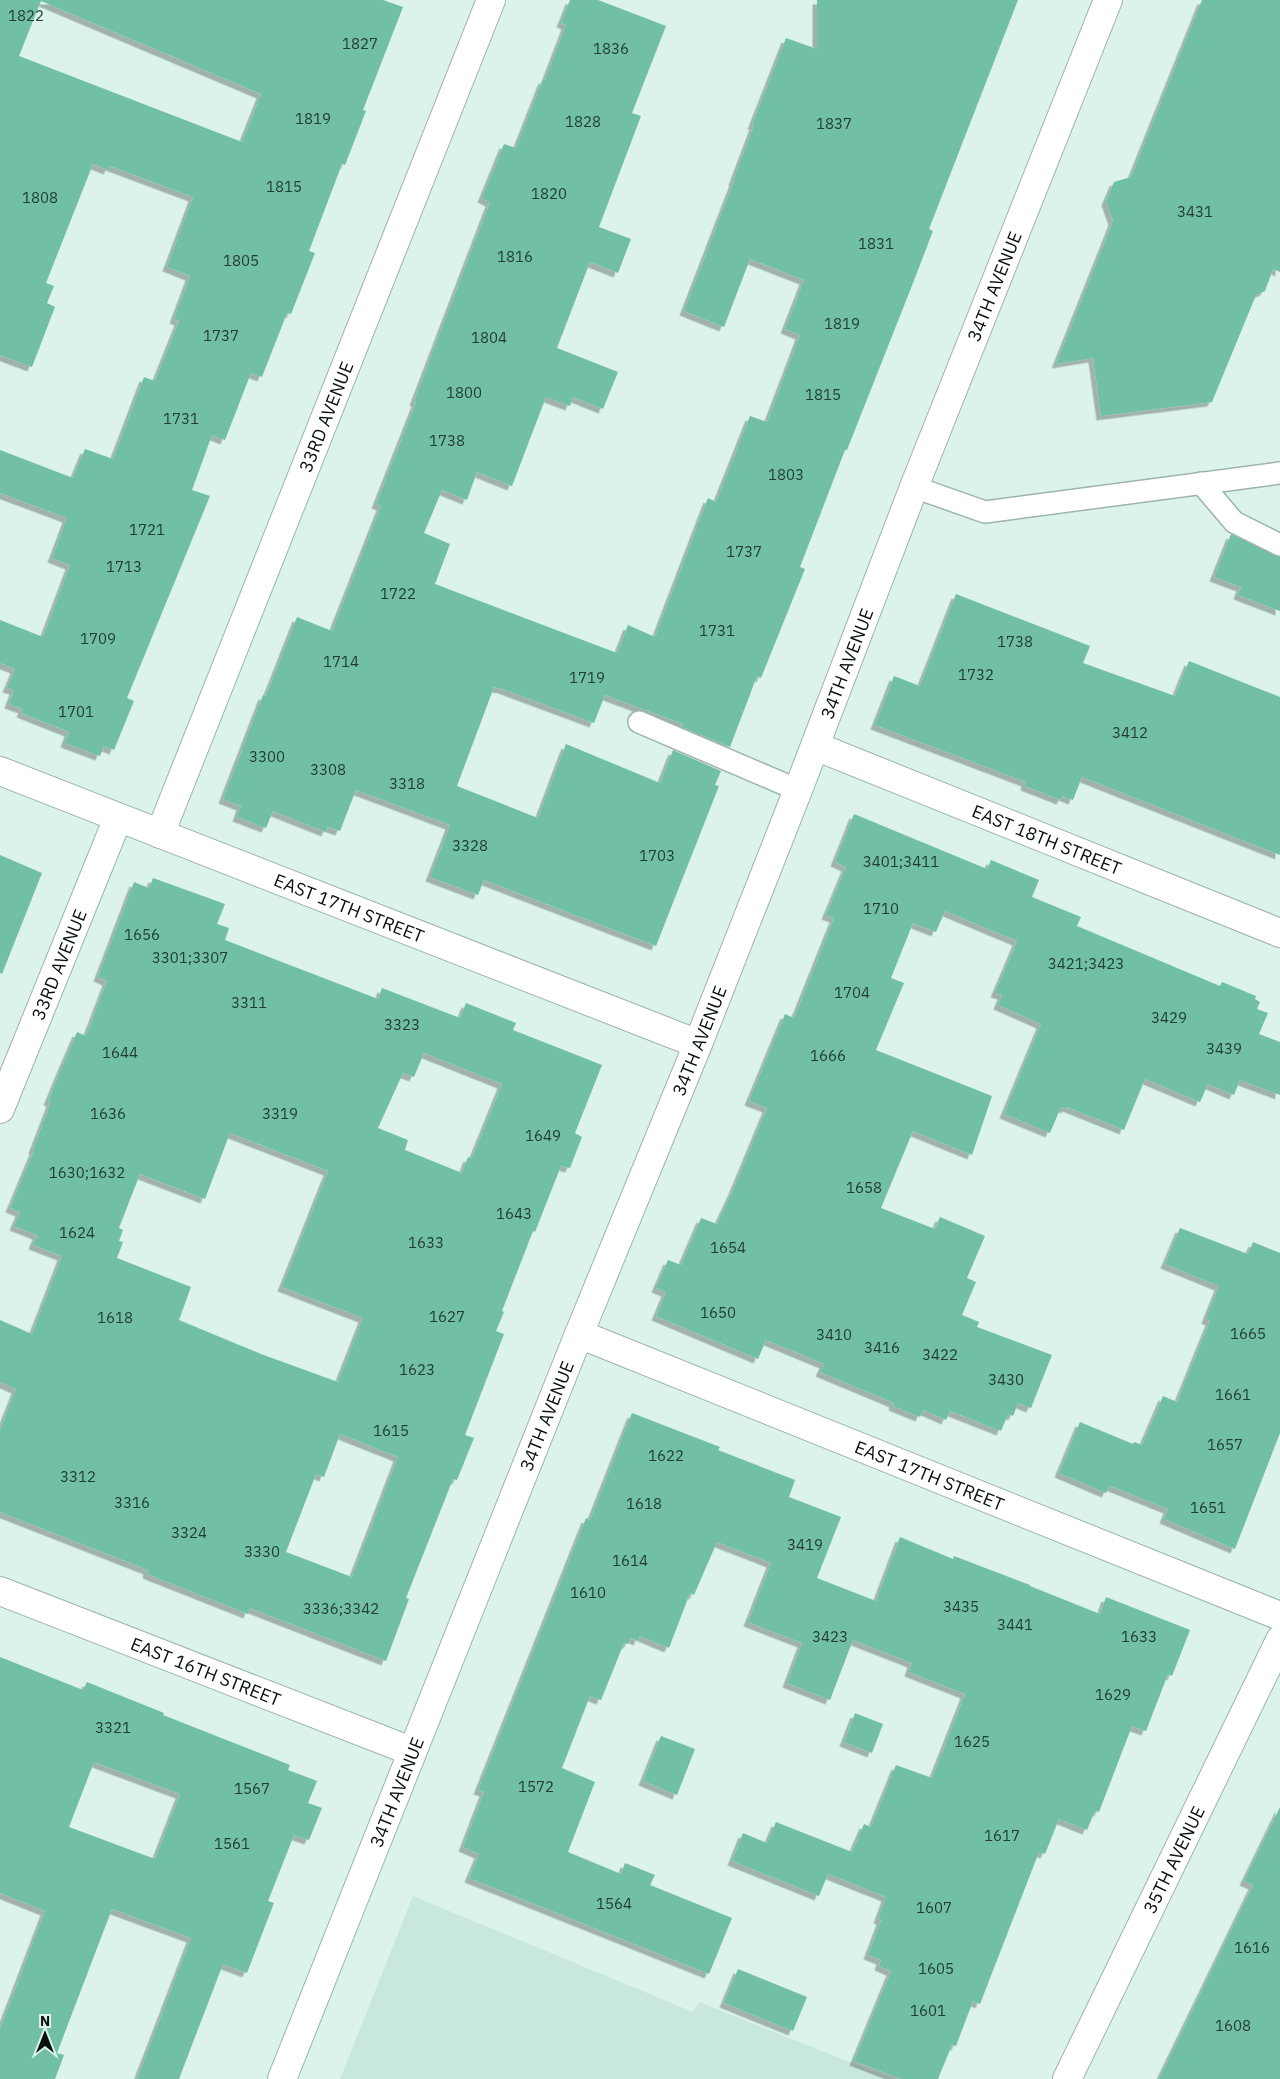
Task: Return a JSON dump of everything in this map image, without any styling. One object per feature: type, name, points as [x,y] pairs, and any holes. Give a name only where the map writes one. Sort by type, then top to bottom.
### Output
[{"type":"street","name":"33RD AVENUE","points":[[160,834],[491,0]]},
{"type":"street","name":"34TH AVENUE","points":[[282,2079],[411,1751],[698,1044],[914,487],[1108,0]]},
{"type":"street","name":"EAST 18TH STREET","points":[[815,746],[1280,933]]},
{"type":"street","name":"EAST 17TH STREET","points":[[0,772],[698,1044]]},
{"type":"street","name":"33RD AVENUE","points":[[0,1110],[118,818]]},
{"type":"street","name":"EAST 17TH STREET","points":[[579,1334],[1280,1616]]},
{"type":"street","name":"EAST 16TH STREET","points":[[0,1591],[411,1751]]},
{"type":"street","name":"35TH AVENUE","points":[[1067,2079],[1280,1640]]},
{"type":"lane","points":[[914,487],[985,512],[1280,472]]},
{"type":"lane","points":[[1201,483],[1234,522],[1280,545]]},
{"type":"lane","points":[[639,722],[798,790]]},
{"type":"shaded area","points":[[413,1896],[693,2012],[699,2002],[892,2079],[340,2079]]},
{"type":"building","points":[[0,0],[383,0],[403,7],[363,110],[366,111],[345,165],[342,164],[309,251],[315,253],[291,314],[287,313],[262,377],[251,373],[225,440],[212,435],[192,490],[210,496],[127,698],[134,701],[114,750],[104,746],[100,756],[65,743],[69,732],[21,713],[23,709],[9,704],[14,690],[7,688],[15,669],[0,663],[0,620],[43,637],[70,565],[52,558],[67,518],[0,493],[0,450],[73,478],[85,449],[113,459],[144,377],[155,381],[179,321],[174,319],[190,276],[167,267],[193,197],[110,166],[108,170],[93,164],[46,283],[54,286],[47,303],[55,307],[32,367],[0,355]],"holes":[[[41,1],[261,94],[242,142],[19,56]]]},
{"type":"building","points":[[570,0],[598,0],[666,26],[632,113],[641,116],[599,227],[631,239],[618,273],[590,262],[557,348],[618,372],[603,409],[573,397],[570,406],[546,397],[512,486],[477,472],[467,500],[442,490],[424,533],[450,544],[435,584],[617,653],[628,625],[655,637],[708,498],[716,502],[750,416],[767,422],[800,335],[785,329],[804,280],[750,259],[724,327],[684,311],[786,38],[817,49],[817,0],[1018,0],[929,229],[933,231],[800,567],[805,569],[761,678],[757,676],[730,747],[682,727],[683,724],[605,695],[594,723],[494,687],[457,786],[538,818],[566,744],[660,783],[673,750],[721,771],[715,785],[719,786],[656,946],[484,880],[478,895],[430,877],[450,825],[356,790],[340,831],[328,827],[326,832],[273,811],[266,828],[237,817],[241,806],[223,799],[263,695],[266,696],[297,617],[332,631],[381,506],[376,504],[490,202],[482,198],[504,144],[516,148],[566,25],[561,23]]},
{"type":"building","points":[[1202,0],[1280,0],[1280,272],[1273,269],[1265,291],[1256,295],[1212,402],[1101,416],[1093,358],[1056,364],[1113,221],[1106,201],[1114,182],[1131,177]]},
{"type":"building","points":[[1231,534],[1280,557],[1280,611],[1238,595],[1241,587],[1214,577]]},
{"type":"building","points":[[956,594],[1090,646],[1083,663],[1175,696],[1189,661],[1280,697],[1280,855],[1082,777],[1073,800],[1063,796],[1061,800],[1025,786],[1026,782],[875,725],[894,676],[920,686]]},
{"type":"building","points":[[854,814],[987,869],[991,860],[1039,880],[1032,897],[1081,917],[1077,926],[1220,986],[1222,982],[1256,996],[1255,999],[1260,1002],[1257,1009],[1268,1013],[1259,1034],[1280,1042],[1280,1095],[1240,1080],[1234,1095],[1208,1084],[1200,1102],[1145,1079],[1124,1130],[1067,1107],[1066,1109],[1061,1107],[1050,1133],[1004,1114],[1041,1024],[998,1005],[1002,995],[995,993],[1017,941],[945,911],[936,932],[913,923],[891,978],[904,983],[876,1050],[992,1096],[972,1155],[913,1131],[881,1208],[935,1229],[940,1217],[985,1236],[967,1278],[976,1282],[962,1315],[979,1322],[977,1327],[1052,1355],[1031,1408],[1018,1403],[1013,1416],[1008,1414],[1001,1431],[950,1411],[946,1420],[923,1410],[920,1417],[893,1406],[894,1403],[820,1372],[824,1364],[766,1340],[758,1359],[656,1316],[666,1292],[656,1288],[668,1260],[681,1265],[701,1218],[717,1224],[767,1108],[749,1101],[785,1014],[794,1018],[834,918],[826,915],[846,867],[835,862]]},
{"type":"building","points":[[0,855],[42,873],[2,974],[0,973]]},
{"type":"building","points":[[153,878],[225,904],[217,924],[229,928],[225,940],[378,999],[382,988],[460,1018],[466,1003],[516,1023],[513,1030],[602,1065],[575,1133],[582,1137],[570,1168],[561,1166],[502,1311],[504,1312],[496,1331],[504,1334],[465,1435],[474,1438],[457,1480],[453,1479],[406,1598],[409,1599],[386,1661],[250,1608],[248,1614],[147,1574],[148,1570],[0,1512],[0,1430],[16,1389],[0,1382],[0,1320],[32,1334],[62,1256],[33,1245],[37,1235],[14,1226],[20,1212],[10,1208],[34,1150],[51,1102],[48,1101],[62,1067],[77,1032],[86,1036],[107,981],[98,977],[134,882],[149,888]],"holes":[[[424,1053],[502,1084],[472,1158],[468,1157],[462,1173],[405,1150],[408,1140],[378,1128],[403,1073],[414,1077]],[[230,1133],[328,1171],[282,1287],[363,1318],[338,1382],[261,1354],[179,1320],[191,1287],[117,1258],[123,1242],[119,1241],[123,1230],[119,1228],[140,1174],[205,1199]],[[340,1434],[398,1457],[352,1577],[286,1552],[316,1474],[324,1477]]]},
{"type":"building","points":[[1180,1228],[1248,1254],[1253,1242],[1280,1253],[1280,1433],[1235,1549],[1164,1519],[1168,1509],[1110,1486],[1106,1493],[1059,1473],[1080,1422],[1133,1444],[1134,1442],[1142,1445],[1163,1396],[1177,1402],[1210,1321],[1206,1319],[1219,1286],[1165,1264]]},
{"type":"building","points":[[632,1413],[720,1447],[718,1450],[795,1480],[789,1497],[841,1517],[817,1578],[876,1601],[900,1537],[953,1559],[954,1556],[1030,1585],[1100,1614],[1106,1597],[1190,1630],[1172,1676],[1168,1674],[1146,1731],[1132,1726],[1099,1812],[1095,1811],[1087,1830],[1059,1819],[1045,1854],[1039,1852],[980,2004],[973,2001],[956,2046],[952,2045],[938,2079],[901,2079],[854,2061],[891,1971],[879,1966],[881,1960],[868,1955],[881,1920],[878,1919],[886,1897],[828,1874],[819,1896],[732,1861],[743,1833],[767,1843],[776,1822],[852,1852],[864,1824],[871,1827],[896,1765],[932,1778],[965,1694],[909,1672],[912,1663],[853,1640],[830,1700],[787,1683],[802,1643],[748,1622],[771,1563],[717,1542],[694,1595],[690,1593],[669,1648],[640,1636],[638,1641],[631,1638],[628,1644],[624,1643],[601,1700],[590,1696],[562,1768],[595,1782],[568,1852],[621,1874],[625,1863],[655,1875],[650,1885],[732,1918],[709,1974],[469,1878],[479,1854],[463,1847],[484,1792],[478,1790],[586,1518],[590,1520]]},
{"type":"building","points":[[0,1657],[83,1690],[87,1682],[164,1713],[163,1715],[290,1765],[288,1770],[317,1781],[308,1803],[322,1808],[309,1840],[294,1835],[268,1901],[274,1903],[247,1973],[223,1964],[179,2079],[137,2079],[191,1938],[112,1909],[57,2053],[64,2055],[55,2079],[0,2079],[0,2029],[45,1911],[0,1893]],"holes":[[[94,1762],[180,1794],[155,1859],[69,1827]]]},
{"type":"building","points":[[855,1713],[883,1724],[872,1753],[844,1742]]},
{"type":"building","points":[[661,1736],[695,1749],[677,1795],[643,1781]]},
{"type":"building","points":[[1280,1807],[1280,2079],[1159,2079],[1253,1885],[1244,1881]]},
{"type":"building","points":[[738,1969],[807,1997],[793,2031],[724,2003]]}]
